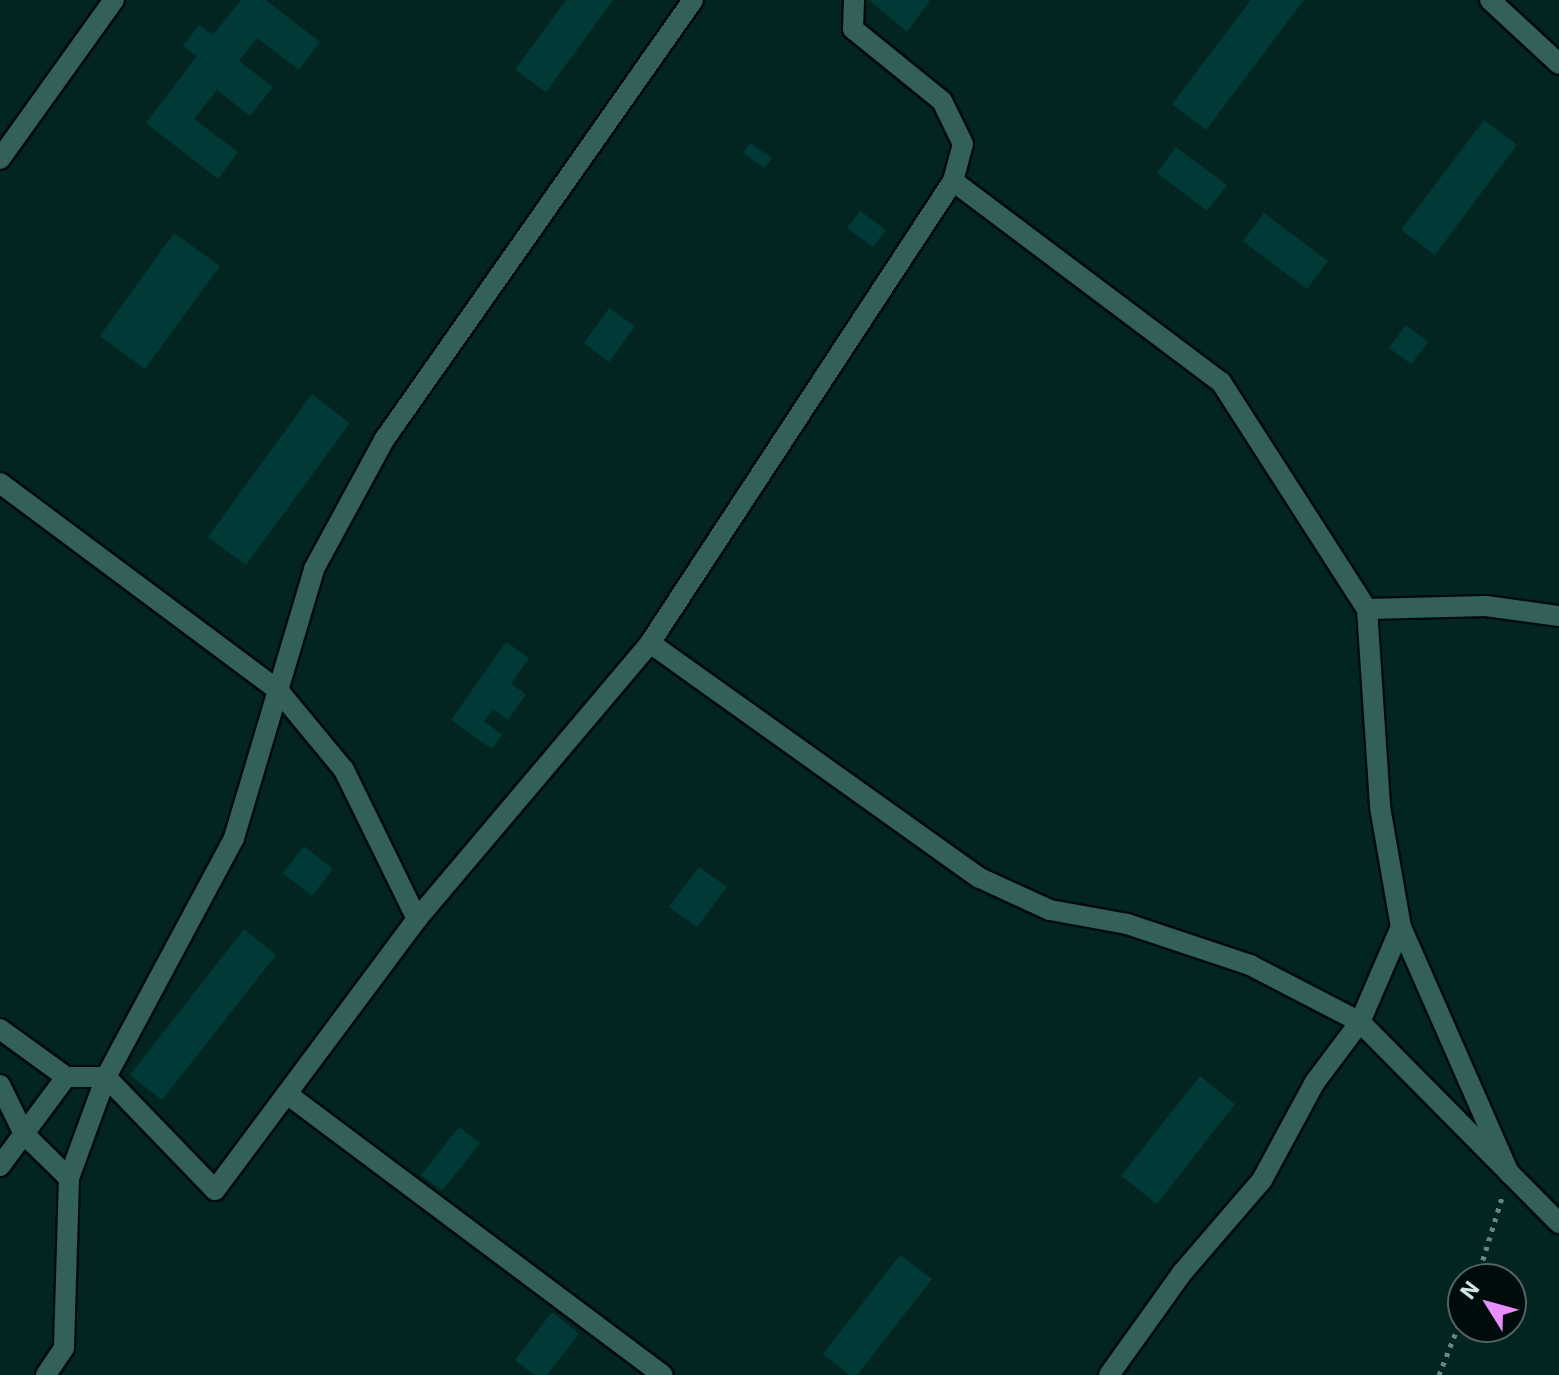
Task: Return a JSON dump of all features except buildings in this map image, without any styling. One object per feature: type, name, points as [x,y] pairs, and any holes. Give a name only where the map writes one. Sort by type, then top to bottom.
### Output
[{"type":"street","points":[[0,159],[114,0]]},
{"type":"street","points":[[46,1375],[64,1348],[69,1178],[106,1077],[234,838],[314,569],[384,440],[693,0]]},
{"type":"street","points":[[0,1029],[66,1077],[106,1077],[215,1190],[417,919],[650,643],[953,181],[963,144],[942,101],[853,29],[854,0]]},
{"type":"street","points":[[1490,0],[1559,64]]},
{"type":"street","points":[[953,181],[1221,382],[1367,609],[1380,807],[1401,927],[1509,1173]]},
{"type":"street","points":[[0,483],[278,690],[344,770],[417,919]]},
{"type":"street","points":[[1367,609],[1486,606],[1559,616]]},
{"type":"street","points":[[650,643],[980,878],[1050,910],[1127,924],[1250,965],[1360,1022],[1559,1223]]},
{"type":"street","points":[[1109,1375],[1182,1273],[1262,1180],[1315,1082],[1360,1022],[1401,927]]},
{"type":"street","points":[[0,1166],[66,1077]]},
{"type":"street","points":[[0,1085],[24,1134],[69,1178]]},
{"type":"street","points":[[287,1094],[663,1375]]},
{"type":"path","points":[[1482,1263],[1509,1173]]},
{"type":"path","points":[[1439,1375],[1452,1343]]}]
